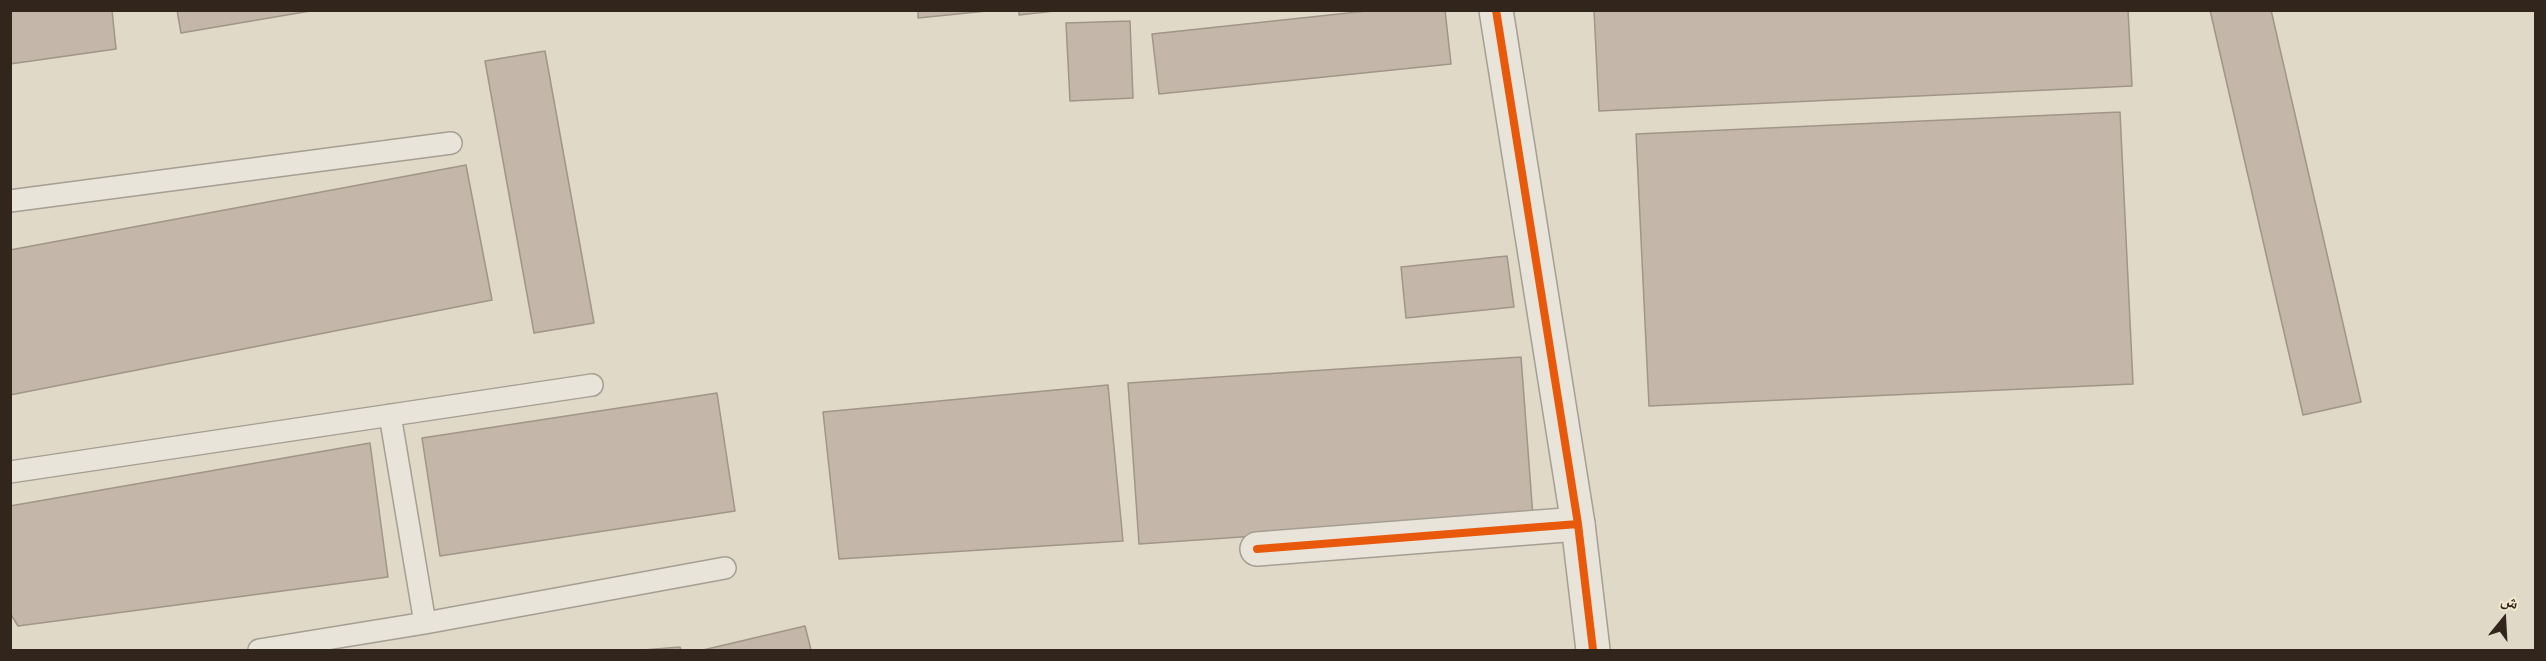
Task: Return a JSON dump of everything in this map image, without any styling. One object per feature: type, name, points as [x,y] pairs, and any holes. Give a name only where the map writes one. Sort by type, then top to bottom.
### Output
[{"type":"street","points":[[1496,10],[1578,524],[1593,651]]},
{"type":"street","points":[[1257,549],[1578,524]]},
{"type":"lane","points":[[10,201],[451,143]]},
{"type":"lane","points":[[10,472],[592,384]]},
{"type":"lane","points":[[390,415],[424,623]]},
{"type":"lane","points":[[259,651],[725,568]]},
{"type":"building","points":[[10,10],[112,10],[116,49],[10,64]]},
{"type":"building","points":[[177,10],[316,10],[181,33]]},
{"type":"building","points":[[918,10],[997,10],[918,18]]},
{"type":"building","points":[[1019,10],[1064,10],[1019,15]]},
{"type":"building","points":[[1376,10],[1445,10],[1451,64],[1159,94],[1152,34]]},
{"type":"building","points":[[1594,10],[2128,10],[2132,86],[1599,111]]},
{"type":"building","points":[[2210,10],[2271,10],[2361,402],[2303,415]]},
{"type":"building","points":[[1130,21],[1133,98],[1070,101],[1066,23]]},
{"type":"building","points":[[545,51],[594,323],[534,333],[485,61]]},
{"type":"building","points":[[2120,112],[2133,384],[1649,406],[1636,134]]},
{"type":"building","points":[[466,165],[492,300],[10,395],[10,250]]},
{"type":"building","points":[[1507,256],[1514,307],[1406,318],[1401,267]]},
{"type":"building","points":[[1521,357],[1533,517],[1139,544],[1128,383]]},
{"type":"building","points":[[1108,385],[1123,541],[839,559],[823,412]]},
{"type":"building","points":[[717,393],[735,511],[440,556],[422,438]]},
{"type":"building","points":[[370,443],[388,577],[18,626],[10,613],[10,506]]},
{"type":"building","points":[[805,626],[811,650],[703,650]]},
{"type":"building","points":[[680,647],[681,650],[643,650]]},
{"type":"cycle path","points":[[1496,10],[1578,524],[1593,650]]},
{"type":"cycle path","points":[[1257,549],[1578,524]]}]
